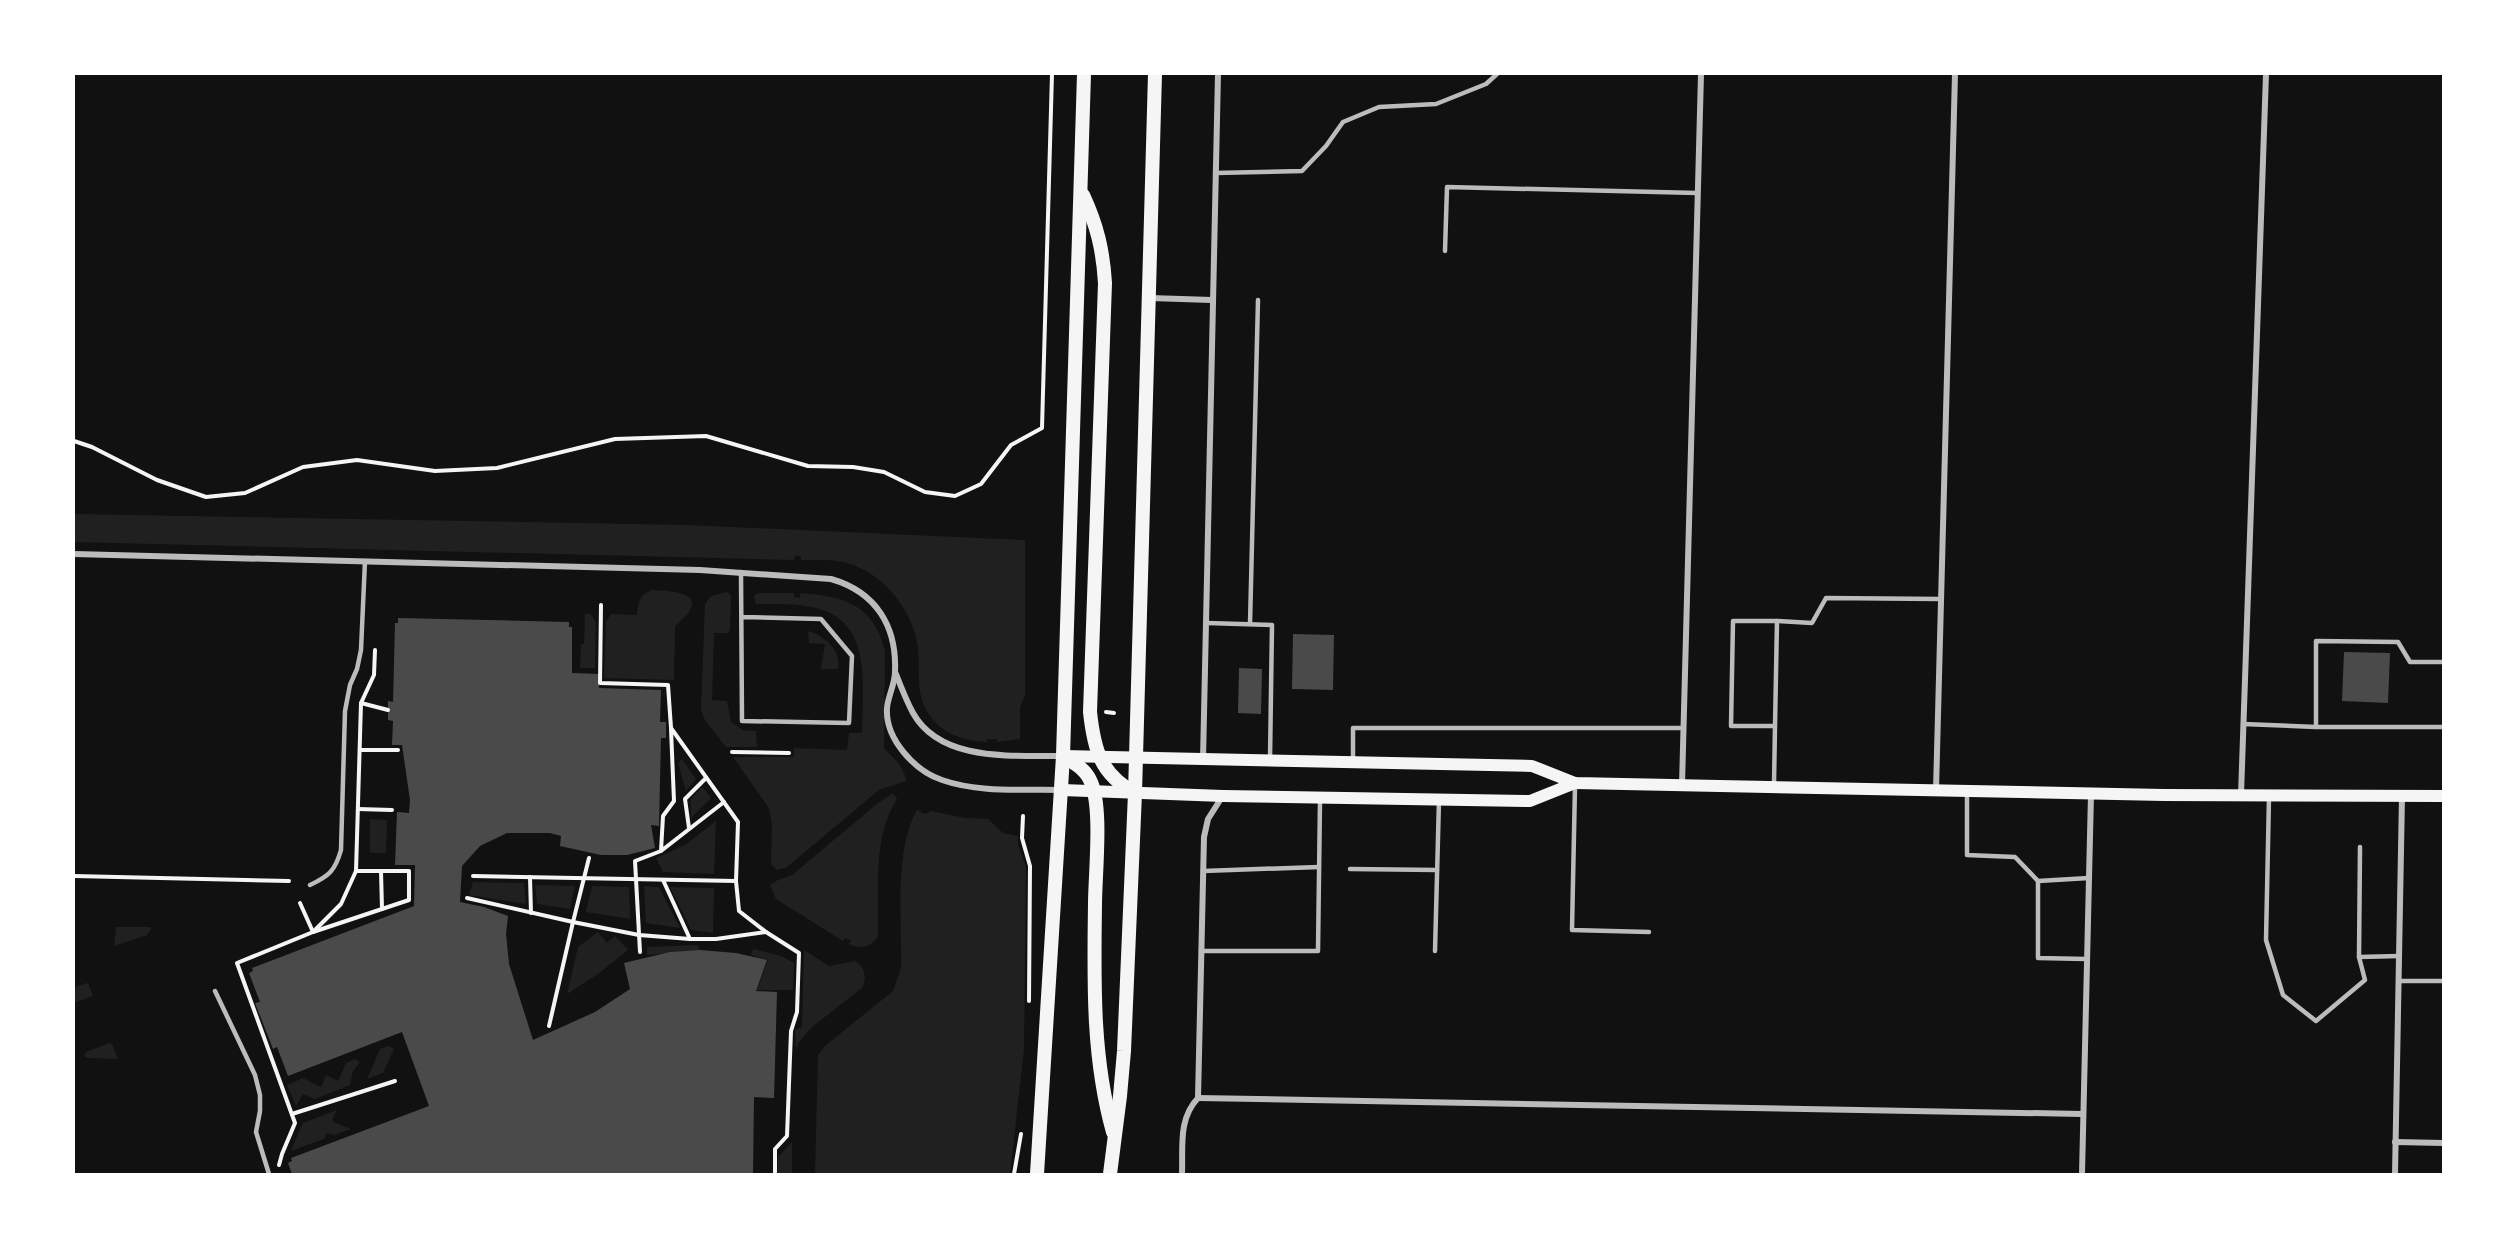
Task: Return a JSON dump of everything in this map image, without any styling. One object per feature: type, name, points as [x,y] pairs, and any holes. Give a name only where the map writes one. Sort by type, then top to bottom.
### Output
[{"type":"main road","points":[[1036,1174],[1062,790],[1084,74]]},
{"type":"main road","points":[[1110,1174],[1124,1051],[1135,793],[1155,74]]},
{"type":"main road","points":[[1081,192],[1104,253],[1105,283],[1090,712],[1092,733],[1100,757],[1110,776],[1135,793]]},
{"type":"main road","points":[[1063,756],[1532,766],[1575,783],[2241,796],[2444,796]]},
{"type":"main road","points":[[1063,756],[1085,773],[1091,780],[1094,792],[1096,1027],[1107,1111],[1115,1139]]},
{"type":"main road","points":[[1062,790],[1223,796],[1530,801],[1575,783]]},
{"type":"street","points":[[1203,760],[1218,74]]},
{"type":"street","points":[[1682,785],[1701,74]]},
{"type":"street","points":[[1936,790],[1955,74]]},
{"type":"street","points":[[2241,796],[2266,74]]},
{"type":"street","points":[[1149,298],[1212,300]]},
{"type":"street","points":[[74,554],[741,572],[831,579],[861,591],[886,619],[892,642],[895,674],[887,708],[889,728],[898,745],[924,771],[941,780],[970,787],[1062,790]]},
{"type":"street","points":[[895,674],[913,714],[936,737],[952,746],[974,752],[1063,756]]},
{"type":"street","points":[[2082,1174],[2091,793]]},
{"type":"street","points":[[1182,1174],[1183,1121],[1189,1107],[1198,1098],[1205,829],[1212,812],[1223,796]]},
{"type":"street","points":[[2395,1174],[2402,796]]},
{"type":"street","points":[[1198,1098],[2082,1114]]},
{"type":"street","points":[[2395,1142],[2444,1143]]},
{"type":"lane","points":[[1215,173],[1302,171],[1326,146],[1343,122],[1379,107],[1436,104],[1486,84],[1497,74]]},
{"type":"lane","points":[[1445,251],[1447,187],[1697,193]]},
{"type":"lane","points":[[1250,624],[1257,300]]},
{"type":"lane","points":[[310,885],[328,876],[337,863],[341,850],[345,711],[361,650],[365,561]]},
{"type":"lane","points":[[741,572],[742,721],[849,723],[852,656],[821,619],[742,617]]},
{"type":"lane","points":[[1775,726],[1731,726],[1733,621],[1812,623],[1826,598],[1940,599]]},
{"type":"lane","points":[[1774,787],[1777,621]]},
{"type":"lane","points":[[1207,623],[1272,625],[1270,761]]},
{"type":"lane","points":[[2316,727],[2316,641],[2398,642],[2410,662],[2444,662]]},
{"type":"lane","points":[[2243,724],[2316,727],[2444,727]]},
{"type":"lane","points":[[1353,762],[1353,728],[1683,728]]},
{"type":"lane","points":[[1575,783],[1572,930],[1648,932]]},
{"type":"lane","points":[[1967,791],[1968,855],[2015,857],[2038,881],[2038,958],[2086,959]]},
{"type":"lane","points":[[2269,796],[2266,940],[2283,995],[2316,1021],[2365,980],[2358,957],[2360,847]]},
{"type":"lane","points":[[1201,951],[1318,951],[1320,798]]},
{"type":"lane","points":[[1436,951],[1439,800]]},
{"type":"lane","points":[[1203,871],[1319,867]]},
{"type":"lane","points":[[1350,869],[1437,870]]},
{"type":"lane","points":[[2038,881],[2089,878]]},
{"type":"lane","points":[[2358,957],[2399,956]]},
{"type":"lane","points":[[2398,981],[2444,981]]},
{"type":"lane","points":[[215,991],[255,1075],[260,1095],[256,1132],[269,1174]]},
{"type":"path","points":[[74,441],[92,447],[157,480],[206,497],[245,494],[303,467],[357,460],[435,471],[497,468],[615,439],[706,436],[808,466],[853,467],[884,472],[925,492],[955,496],[981,484],[1011,445],[1042,428],[1052,74]]},
{"type":"path","points":[[601,605],[600,683],[668,685],[674,801],[663,816],[661,851]]},
{"type":"path","points":[[313,932],[341,904],[356,871],[361,703],[374,675],[375,640]]},
{"type":"path","points":[[361,703],[388,710]]},
{"type":"path","points":[[1106,712],[1114,713]]},
{"type":"path","points":[[670,728],[738,822],[736,880],[740,911],[766,932],[800,953],[797,1012],[791,1031],[787,1136],[775,1149],[775,1174]]},
{"type":"path","points":[[360,750],[398,750]]},
{"type":"path","points":[[732,752],[789,753]]},
{"type":"path","points":[[674,801],[685,800],[706,778]]},
{"type":"path","points":[[685,800],[689,829]]},
{"type":"path","points":[[640,952],[635,861],[661,851],[724,802]]},
{"type":"path","points":[[358,809],[392,810]]},
{"type":"path","points":[[1023,816],[1022,838],[1030,866],[1029,1011]]},
{"type":"path","points":[[549,1026],[590,858]]},
{"type":"path","points":[[283,1174],[279,1166],[295,1123],[237,963],[313,932],[409,900],[409,872],[356,871]]},
{"type":"path","points":[[381,871],[382,909]]},
{"type":"path","points":[[74,876],[289,881]]},
{"type":"path","points":[[473,876],[736,880]]},
{"type":"path","points":[[530,877],[531,913]]},
{"type":"path","points":[[663,880],[690,939]]},
{"type":"path","points":[[467,898],[639,935],[716,939],[766,932]]},
{"type":"path","points":[[300,903],[313,932]]},
{"type":"path","points":[[292,1114],[395,1081]]},
{"type":"path","points":[[1014,1174],[1021,1132]]},
{"type":"shaded area","points":[[74,514],[687,525],[1025,540],[1025,695],[1020,707],[1020,739],[997,742],[997,739],[987,739],[987,742],[974,741],[950,733],[932,719],[921,697],[917,643],[906,613],[882,582],[860,568],[847,563],[801,560],[801,556],[795,556],[794,560],[74,542]]},
{"type":"shaded area","points":[[652,590],[682,594],[689,597],[692,602],[686,616],[675,626],[674,680],[604,678],[606,622],[611,614],[637,615],[640,600],[644,594]]},
{"type":"shaded area","points":[[727,592],[731,595],[730,630],[728,633],[714,633],[712,700],[727,701],[731,722],[743,730],[756,731],[757,747],[726,747],[705,720],[701,710],[705,604],[711,596]]},
{"type":"shaded area","points":[[758,593],[794,593],[794,597],[800,598],[800,593],[816,594],[843,600],[865,613],[873,623],[885,651],[884,748],[901,767],[906,781],[879,790],[787,867],[777,870],[771,864],[772,824],[769,808],[733,757],[794,757],[794,748],[847,750],[849,733],[862,733],[863,676],[855,640],[846,625],[832,614],[812,607],[756,604],[754,596]]},
{"type":"shaded area","points":[[585,614],[591,614],[596,622],[595,668],[580,668]]},
{"type":"shaded area","points":[[808,631],[826,640],[834,650],[839,662],[838,669],[821,669],[825,644],[809,643]]},
{"type":"shaded area","points":[[682,759],[696,779],[686,791],[678,763]]},
{"type":"shaded area","points":[[702,787],[711,798],[691,818],[691,799]]},
{"type":"shaded area","points":[[893,793],[897,799],[884,831],[878,865],[878,936],[869,945],[858,947],[849,944],[851,940],[845,938],[843,941],[776,899],[770,885],[792,875]]},
{"type":"shaded area","points":[[917,810],[925,814],[931,811],[965,818],[988,819],[1003,833],[1018,836],[1018,845],[1026,867],[1024,1048],[1010,1174],[815,1174],[818,1055],[826,1045],[893,991],[901,968],[902,865],[910,826]]},
{"type":"shaded area","points":[[370,819],[387,820],[386,853],[370,853]]},
{"type":"shaded area","points":[[716,821],[714,874],[663,872],[656,858],[685,845]]},
{"type":"shaded area","points":[[473,882],[524,883],[526,904],[469,895]]},
{"type":"shaded area","points":[[535,885],[575,886],[570,909],[537,904]]},
{"type":"shaded area","points":[[592,886],[629,887],[630,919],[586,912]]},
{"type":"shaded area","points":[[644,886],[659,887],[680,928],[646,923]]},
{"type":"shaded area","points":[[670,887],[714,888],[713,933],[691,930]]},
{"type":"shaded area","points":[[116,927],[150,927],[151,929],[147,935],[114,946]]},
{"type":"shaded area","points":[[598,932],[607,943],[615,936],[628,950],[598,974],[567,994],[578,947]]},
{"type":"shaded area","points":[[698,945],[700,950],[647,955],[647,947]]},
{"type":"shaded area","points":[[753,949],[781,956],[794,963],[793,990],[757,990],[768,960],[751,955]]},
{"type":"shaded area","points":[[804,950],[829,966],[855,961],[863,969],[865,980],[862,988],[812,1027],[798,1043],[796,1050],[795,1030],[802,1027]]},
{"type":"shaded area","points":[[88,983],[93,996],[74,1003],[74,990],[77,986]]},
{"type":"shaded area","points":[[109,1043],[112,1044],[118,1059],[84,1056],[86,1052]]},
{"type":"shaded area","points":[[389,1046],[394,1049],[383,1073],[367,1079],[380,1049]]},
{"type":"shaded area","points":[[355,1059],[360,1062],[353,1071],[350,1085],[315,1099],[303,1094],[296,1106],[287,1085],[303,1078],[321,1087],[326,1075],[338,1081],[346,1063]]},
{"type":"shaded area","points":[[337,1110],[332,1120],[351,1129],[334,1135],[327,1133],[324,1139],[291,1151],[303,1123]]},
{"type":"shaded area","points":[[792,1142],[792,1174],[778,1174],[778,1157]]},
{"type":"building","points":[[398,618],[569,622],[569,627],[572,627],[572,673],[600,674],[599,688],[661,690],[660,722],[666,722],[666,738],[661,738],[659,826],[651,825],[655,848],[627,855],[601,855],[560,846],[561,836],[550,833],[507,833],[480,846],[462,866],[460,902],[484,907],[508,916],[506,934],[509,964],[533,1040],[595,1012],[630,989],[624,963],[670,952],[700,950],[736,953],[767,960],[756,991],[777,992],[774,1098],[754,1097],[753,1174],[292,1174],[288,1163],[292,1161],[291,1158],[429,1106],[402,1032],[288,1076],[277,1047],[273,1049],[255,1003],[260,1002],[249,973],[253,971],[252,968],[414,906],[415,865],[395,865],[397,812],[409,813],[410,800],[402,745],[392,745],[393,721],[388,720],[388,701],[393,702],[395,623],[398,623]]},
{"type":"building","points":[[1293,634],[1334,635],[1333,690],[1292,689]]},
{"type":"building","points":[[2344,652],[2390,653],[2388,703],[2342,701]]},
{"type":"building","points":[[1239,668],[1262,669],[1261,714],[1238,713]]}]
